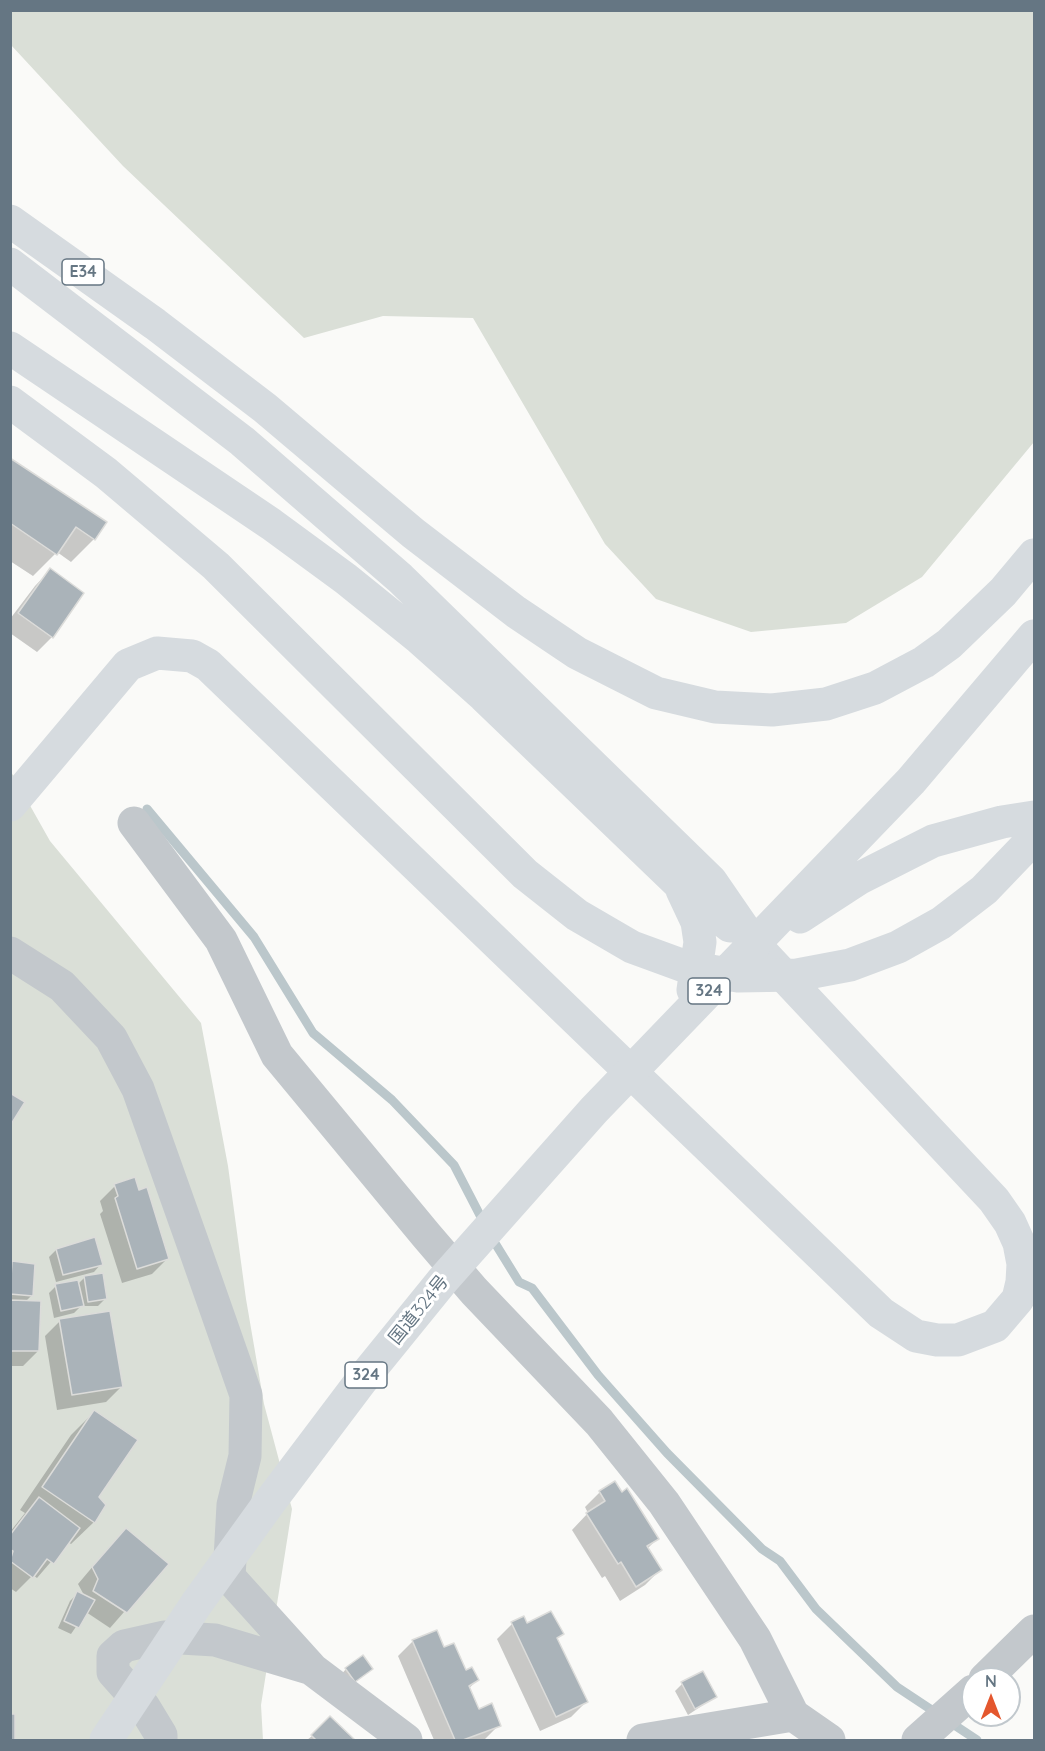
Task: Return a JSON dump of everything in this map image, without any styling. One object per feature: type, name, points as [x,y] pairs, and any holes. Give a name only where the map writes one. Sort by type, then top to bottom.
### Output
[{"type":"main road","name":"E34","points":[[10,221],[155,324],[265,408],[413,533],[516,612],[605,669],[656,693],[685,701],[743,710],[800,708],[826,704],[875,688],[924,662],[949,644],[1003,592],[1035,555]]},
{"type":"main road","name":"E34","points":[[10,264],[242,441],[400,578],[711,881],[755,945]]},
{"type":"main road","points":[[10,348],[271,524],[346,579],[419,638],[484,696],[678,882],[755,945],[994,1200],[1010,1222],[1019,1243],[1023,1264],[1018,1299],[995,1326],[958,1340],[937,1340],[916,1336],[897,1326],[208,665],[192,656],[157,653],[128,665],[10,805]]},
{"type":"main road","points":[[10,402],[54,433],[161,517],[268,616],[491,843],[551,897],[632,947],[684,966],[738,976],[767,977],[824,971],[874,957],[921,936],[984,890],[1035,838]]},
{"type":"main road","points":[[755,945],[911,781],[1035,636]]},
{"type":"main road","points":[[755,945],[897,857],[966,831],[1035,817]]},
{"type":"main road","points":[[671,1029],[690,1000],[697,978],[700,942],[690,904],[678,882]]},
{"type":"main road","name":"国道324号","points":[[106,1740],[197,1603],[361,1381],[523,1189],[671,1029],[755,945]]},
{"type":"street","points":[[134,823],[221,940],[278,1055],[474,1291],[599,1422],[664,1503],[755,1639],[793,1715],[829,1740]]},
{"type":"street","points":[[10,953],[62,986],[111,1038],[138,1089],[246,1395],[246,1456],[233,1505],[229,1576],[313,1670],[406,1740]]},
{"type":"street","points":[[998,1667],[1035,1631]]},
{"type":"street","points":[[161,1740],[161,1735],[144,1707],[113,1672],[113,1656],[124,1646],[164,1637],[215,1640],[313,1670]]},
{"type":"street","points":[[918,1740],[961,1702]]},
{"type":"street","points":[[643,1740],[793,1715]]},
{"type":"shaded area","points":[[11,10],[1034,11],[1034,442],[922,577],[846,623],[751,632],[656,599],[605,544],[473,318],[383,316],[304,338],[123,166],[11,45]]},
{"type":"shaded area","points":[[10,770],[50,841],[201,1023],[228,1166],[246,1299],[264,1404],[292,1509],[261,1705],[263,1740],[11,1740]]},
{"type":"building","points":[[10,458],[107,522],[95,540],[76,527],[57,555],[10,523]]},
{"type":"building","points":[[50,568],[84,593],[53,638],[18,613]]},
{"type":"building","points":[[10,1093],[25,1102],[10,1126]]},
{"type":"building","points":[[135,1177],[139,1190],[147,1187],[169,1259],[137,1269],[115,1198],[118,1196],[114,1184]]},
{"type":"building","points":[[95,1237],[103,1265],[63,1275],[56,1249]]},
{"type":"building","points":[[12,1261],[35,1264],[33,1296],[10,1294]]},
{"type":"building","points":[[103,1273],[107,1299],[88,1302],[84,1276]]},
{"type":"building","points":[[78,1280],[84,1306],[61,1311],[55,1284]]},
{"type":"building","points":[[10,1300],[41,1301],[39,1351],[10,1351]]},
{"type":"building","points":[[110,1311],[123,1387],[72,1395],[59,1319]]},
{"type":"building","points":[[94,1410],[138,1440],[99,1497],[106,1505],[95,1523],[42,1487]]},
{"type":"building","points":[[615,1481],[622,1492],[627,1488],[659,1539],[647,1546],[662,1570],[636,1587],[621,1562],[618,1564],[586,1513],[605,1501],[599,1491]]},
{"type":"building","points":[[39,1497],[80,1528],[54,1564],[47,1559],[33,1578],[10,1561],[13,1551],[10,1549],[10,1535]]},
{"type":"building","points":[[126,1528],[169,1564],[127,1613],[93,1591],[98,1579],[92,1567]]},
{"type":"building","points":[[77,1591],[95,1600],[79,1628],[64,1621]]},
{"type":"building","points":[[551,1611],[564,1634],[557,1638],[588,1702],[556,1717],[511,1622],[524,1616],[527,1623]]},
{"type":"building","points":[[437,1630],[444,1647],[454,1643],[466,1670],[472,1667],[479,1680],[469,1686],[479,1709],[492,1703],[501,1726],[463,1740],[455,1740],[412,1640]]},
{"type":"building","points":[[363,1655],[373,1669],[355,1682],[345,1668]]},
{"type":"building","points":[[703,1671],[717,1697],[695,1709],[681,1682]]},
{"type":"building","points":[[10,1714],[15,1714],[15,1740],[10,1740]]},
{"type":"building","points":[[330,1716],[355,1740],[316,1740],[311,1735]]},
{"type":"waterway","points":[[147,809],[254,937],[313,1033],[392,1100],[454,1165],[484,1223]]},
{"type":"waterway","points":[[490,1235],[519,1282],[532,1288],[598,1375],[667,1453],[762,1549],[780,1561],[816,1609],[897,1687],[977,1740]]}]
